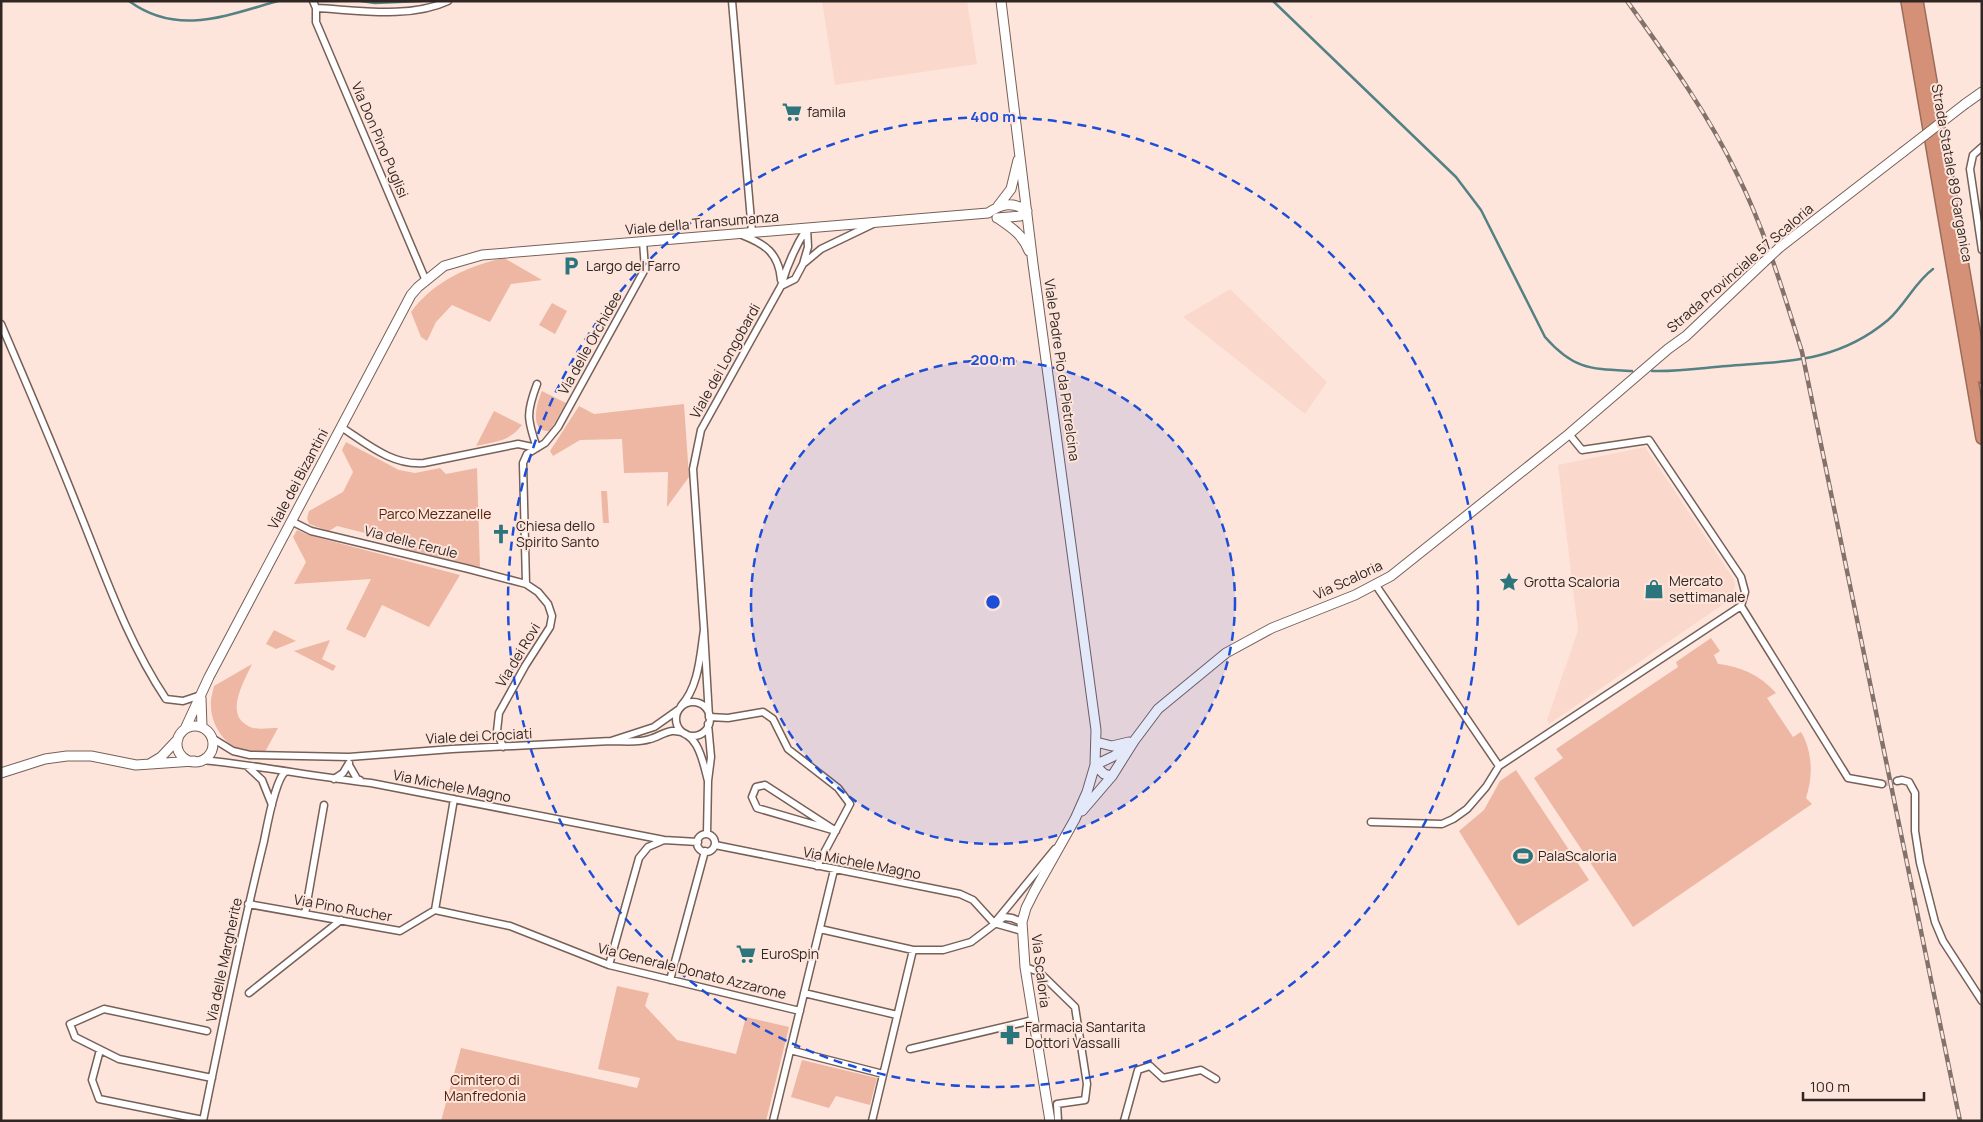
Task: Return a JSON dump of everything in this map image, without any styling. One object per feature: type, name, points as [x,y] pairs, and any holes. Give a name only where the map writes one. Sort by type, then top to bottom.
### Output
[{"type":"highway","name":"Strada Statale 89 Garganica","points":[[1907,1],[1982,438]]},
{"type":"highway","name":"Strada Statale 89 Garganica","points":[[1917,1],[1982,377]]},
{"type":"street","points":[[314,5],[416,11],[435,7],[448,1]]},
{"type":"street","points":[[732,1],[752,232]]},
{"type":"street","name":"Viale Padre Pio da Pietrelcina","points":[[1001,1],[1033,264],[1094,708],[1096,742]]},
{"type":"street","name":"Via Don Pino Puglisi","points":[[314,5],[316,22],[426,281]]},
{"type":"street","name":"Strada Provinciale 57 Scaloria","points":[[1569,434],[1668,349],[1686,336],[1780,248],[1982,92]]},
{"type":"street","points":[[1982,147],[1973,155],[1970,169],[1982,250]]},
{"type":"street","points":[[1020,152],[1012,190],[998,206],[988,213],[1015,230],[1025,241],[1033,264]]},
{"type":"street","points":[[998,206],[1019,205],[1027,211],[1020,216],[999,219]]},
{"type":"street","name":"Viale della Transumanza","points":[[426,281],[444,266],[482,255],[988,213]]},
{"type":"street","name":"Viale dei Longobardi","points":[[803,264],[821,249],[877,222]]},
{"type":"street","name":"Viale dei Longobardi","points":[[781,286],[795,279],[803,264],[808,247],[807,228]]},
{"type":"street","name":"Viale dei Longobardi","points":[[709,717],[693,469],[701,430],[781,286],[785,271],[796,246],[807,228]]},
{"type":"street","points":[[738,234],[756,240],[773,253],[780,270],[781,286]]},
{"type":"street","name":"Via delle Orchidee","points":[[526,584],[522,463],[528,454],[545,443],[558,427],[645,269],[644,242]]},
{"type":"street","name":"Viale dei Bizantini","points":[[185,728],[291,520],[411,295],[426,281]]},
{"type":"street","points":[[1,324],[125,625],[148,672],[166,699],[183,701],[201,695]]},
{"type":"street","points":[[537,384],[529,405],[528,423],[537,448]]},
{"type":"street","points":[[340,427],[395,460],[412,464],[518,444],[537,448]]},
{"type":"street","points":[[1371,822],[1442,824],[1453,819],[1467,809],[1486,787],[1499,766],[1741,606],[1745,592],[1741,576],[1649,440],[1582,450],[1569,434]]},
{"type":"street","name":"Via Scaloria","points":[[1075,819],[1112,776],[1134,740],[1158,709],[1226,654],[1272,628],[1354,595],[1391,576],[1569,434]]},
{"type":"street","name":"Via delle Ferule","points":[[291,520],[311,531],[526,584]]},
{"type":"street","name":"Via dei Rovi","points":[[503,747],[497,732],[499,713],[525,666],[550,627],[552,616],[548,604],[538,592],[526,584]]},
{"type":"street","points":[[1375,584],[1499,766]]},
{"type":"street","points":[[1741,606],[1848,778],[1882,784]]},
{"type":"street","name":"Viale dei Longobardi","points":[[679,708],[686,700],[696,678],[704,630]]},
{"type":"street","name":"Viale dei Bizantini","points":[[201,695],[202,727]]},
{"type":"street","points":[[707,834],[708,781],[711,757],[709,717],[705,707],[696,702],[685,703],[679,708],[676,715],[677,726],[697,746],[708,781]]},
{"type":"street","name":"Viale dei Crociati","points":[[611,741],[654,727],[679,708]]},
{"type":"street","points":[[709,717],[728,718],[764,712],[773,718],[788,749],[838,788],[850,804],[817,866]]},
{"type":"street","name":"Viale dei Crociati","points":[[212,738],[233,751],[250,755],[349,757],[650,740],[672,731],[698,735],[708,724]]},
{"type":"street","points":[[1,773],[45,759],[67,756],[91,756],[124,763],[149,764],[197,761],[209,754],[213,744],[212,738],[202,727],[185,728],[178,739],[161,757],[149,764]]},
{"type":"street","points":[[178,739],[180,754],[184,758],[197,761]]},
{"type":"street","points":[[1096,742],[1112,746],[1134,740]]},
{"type":"street","name":"Via Scaloria","points":[[1094,765],[1114,756],[1134,740]]},
{"type":"street","name":"Via Scaloria","points":[[1050,1121],[1025,967],[1022,926],[1026,908],[1075,819],[1087,792],[1094,765],[1096,742]]},
{"type":"street","points":[[349,757],[349,765],[356,779],[371,782]]},
{"type":"street","name":"Via Michele Magno","points":[[197,761],[371,782],[664,840],[698,842]]},
{"type":"street","points":[[334,779],[344,772],[349,765]]},
{"type":"street","points":[[1094,765],[1104,774],[1112,776]]},
{"type":"street","points":[[245,766],[258,775],[272,805]]},
{"type":"street","name":"Via delle Margherite","points":[[203,1121],[248,904],[272,805],[281,776],[285,772]]},
{"type":"street","points":[[1897,781],[1909,782],[1915,793],[1915,831],[1920,863],[1935,922],[1943,941],[1982,1001]]},
{"type":"street","points":[[765,785],[836,831],[758,808],[752,797],[756,787],[765,785]]},
{"type":"street","points":[[435,910],[454,799]]},
{"type":"street","points":[[305,914],[324,805]]},
{"type":"street","points":[[707,834],[714,837],[715,845],[710,851],[699,848],[698,842],[702,835],[707,834]]},
{"type":"street","points":[[609,965],[639,858],[648,847],[664,840]]},
{"type":"street","name":"Via Michele Magno","points":[[715,845],[960,894],[973,900],[994,923]]},
{"type":"street","name":"Via Scaloria","points":[[820,929],[913,950],[943,950],[971,942],[994,923],[1020,889],[1059,845]]},
{"type":"street","points":[[670,980],[705,851]]},
{"type":"street","points":[[773,1121],[834,870]]},
{"type":"street","name":"Via Pino Rucher","points":[[248,904],[400,931],[435,910]]},
{"type":"street","name":"Via Generale Donato Azzarone","points":[[435,910],[510,926],[609,965],[800,1011]]},
{"type":"street","points":[[994,923],[1004,918],[1012,918],[1022,926]]},
{"type":"street","points":[[249,993],[341,920]]},
{"type":"street","points":[[872,1121],[913,950]]},
{"type":"street","points":[[1025,967],[1039,972],[1076,1007],[1088,1084],[1085,1100],[1057,1104],[1058,1121]]},
{"type":"street","points":[[804,993],[897,1015]]},
{"type":"street","points":[[207,1031],[104,1009],[70,1024],[75,1037],[119,1060],[212,1078]]},
{"type":"street","name":"Via Scaloria","points":[[910,1049],[1033,1020]]},
{"type":"street","points":[[100,1050],[92,1080],[100,1099],[203,1121]]},
{"type":"street","points":[[790,1050],[883,1074]]},
{"type":"street","points":[[1124,1121],[1138,1070],[1150,1066],[1163,1078],[1201,1070],[1216,1079]]},
{"type":"shaded area","points":[[822,1],[967,1],[977,64],[835,85]]},
{"type":"shaded area","points":[[1230,289],[1327,382],[1305,414],[1183,317]]},
{"type":"shaded area","name":"Mercato settimanale","points":[[1645,447],[1733,578],[1735,584],[1734,593],[1731,599],[1549,724],[1547,720],[1578,630],[1558,465]]},
{"type":"green space","points":[[504,258],[542,280],[511,284],[490,322],[452,305],[436,322],[427,341],[421,337],[411,312],[420,301],[441,283],[453,276],[478,265]]},
{"type":"green space","points":[[552,303],[567,311],[555,334],[539,325]]},
{"type":"green space","points":[[542,391],[566,403],[550,431],[543,430],[536,422],[538,402]]},
{"type":"green space","points":[[684,404],[689,477],[667,507],[668,472],[624,473],[622,439],[580,440],[553,456],[550,451],[579,406],[594,414]]},
{"type":"green space","points":[[494,411],[522,425],[507,438],[476,446]]},
{"type":"green space","name":"Parco Mezzanelle","points":[[346,442],[399,470],[415,473],[440,468],[446,474],[477,468],[480,567],[406,549],[405,543],[337,526],[329,531],[309,524],[307,518],[309,511],[343,492],[353,472],[342,450]]},
{"type":"green space","points":[[601,491],[607,491],[609,523],[603,523]]},
{"type":"green space","points":[[297,530],[308,535],[460,575],[429,627],[382,605],[365,638],[346,629],[371,579],[294,584],[306,562],[293,537]]},
{"type":"green space","points":[[274,630],[296,641],[276,649],[266,644]]},
{"type":"green space","points":[[1711,638],[1720,651],[1714,655],[1718,664],[1735,667],[1764,681],[1776,693],[1767,698],[1793,737],[1801,732],[1810,756],[1811,773],[1806,798],[1812,804],[1633,927],[1534,778],[1563,758],[1556,749],[1678,667],[1676,662]]},
{"type":"green space","points":[[330,640],[322,659],[336,666],[333,671],[294,651]]},
{"type":"green space","points":[[252,664],[238,698],[238,715],[242,722],[253,728],[278,728],[265,752],[244,750],[232,745],[218,731],[212,712],[211,701],[214,686]]},
{"type":"green space","name":"PalaScaloria","points":[[1516,770],[1589,880],[1518,926],[1459,831],[1484,810],[1500,781]]},
{"type":"green space","name":"Cimitero di Manfredonia","points":[[617,986],[649,993],[645,1006],[677,1040],[736,1054],[746,1017],[789,1027],[766,1121],[441,1121],[461,1048],[637,1088],[640,1078],[598,1069]]},
{"type":"green space","points":[[802,1060],[877,1078],[870,1105],[836,1096],[829,1108],[791,1097]]},
{"type":"waterway","points":[[129,1],[147,12],[184,21],[221,17],[278,1]]},
{"type":"waterway","points":[[361,1],[375,3],[421,1]]},
{"type":"waterway","points":[[1273,1],[1456,177],[1481,210],[1545,337],[1555,348],[1574,362],[1584,366],[1632,371]]},
{"type":"waterway","points":[[1652,371],[1771,363],[1831,352],[1869,334],[1888,320],[1900,308],[1921,280],[1933,269]]},
{"type":"tunnel","points":[[1882,784],[1897,781]]},
{"type":"railway","points":[[1627,1],[1700,107],[1737,174],[1765,239],[1802,352],[1960,1121]]},
{"type":"place","name":"famila","points":[[792,112]]},
{"type":"place","name":"Largo del Farro","points":[[571,266]]},
{"type":"place","name":"Chiesa dello Spirito Santo","points":[[501,534]]},
{"type":"place","name":"Grotta Scaloria","points":[[1509,582]]},
{"type":"place","name":"Mercato settimanale","points":[[1654,589]]},
{"type":"place","name":"PalaScaloria","points":[[1523,856]]},
{"type":"place","name":"EuroSpin","points":[[746,954]]},
{"type":"place","name":"Farmacia Santarita Dottori Vassalli","points":[[1010,1035]]}]
